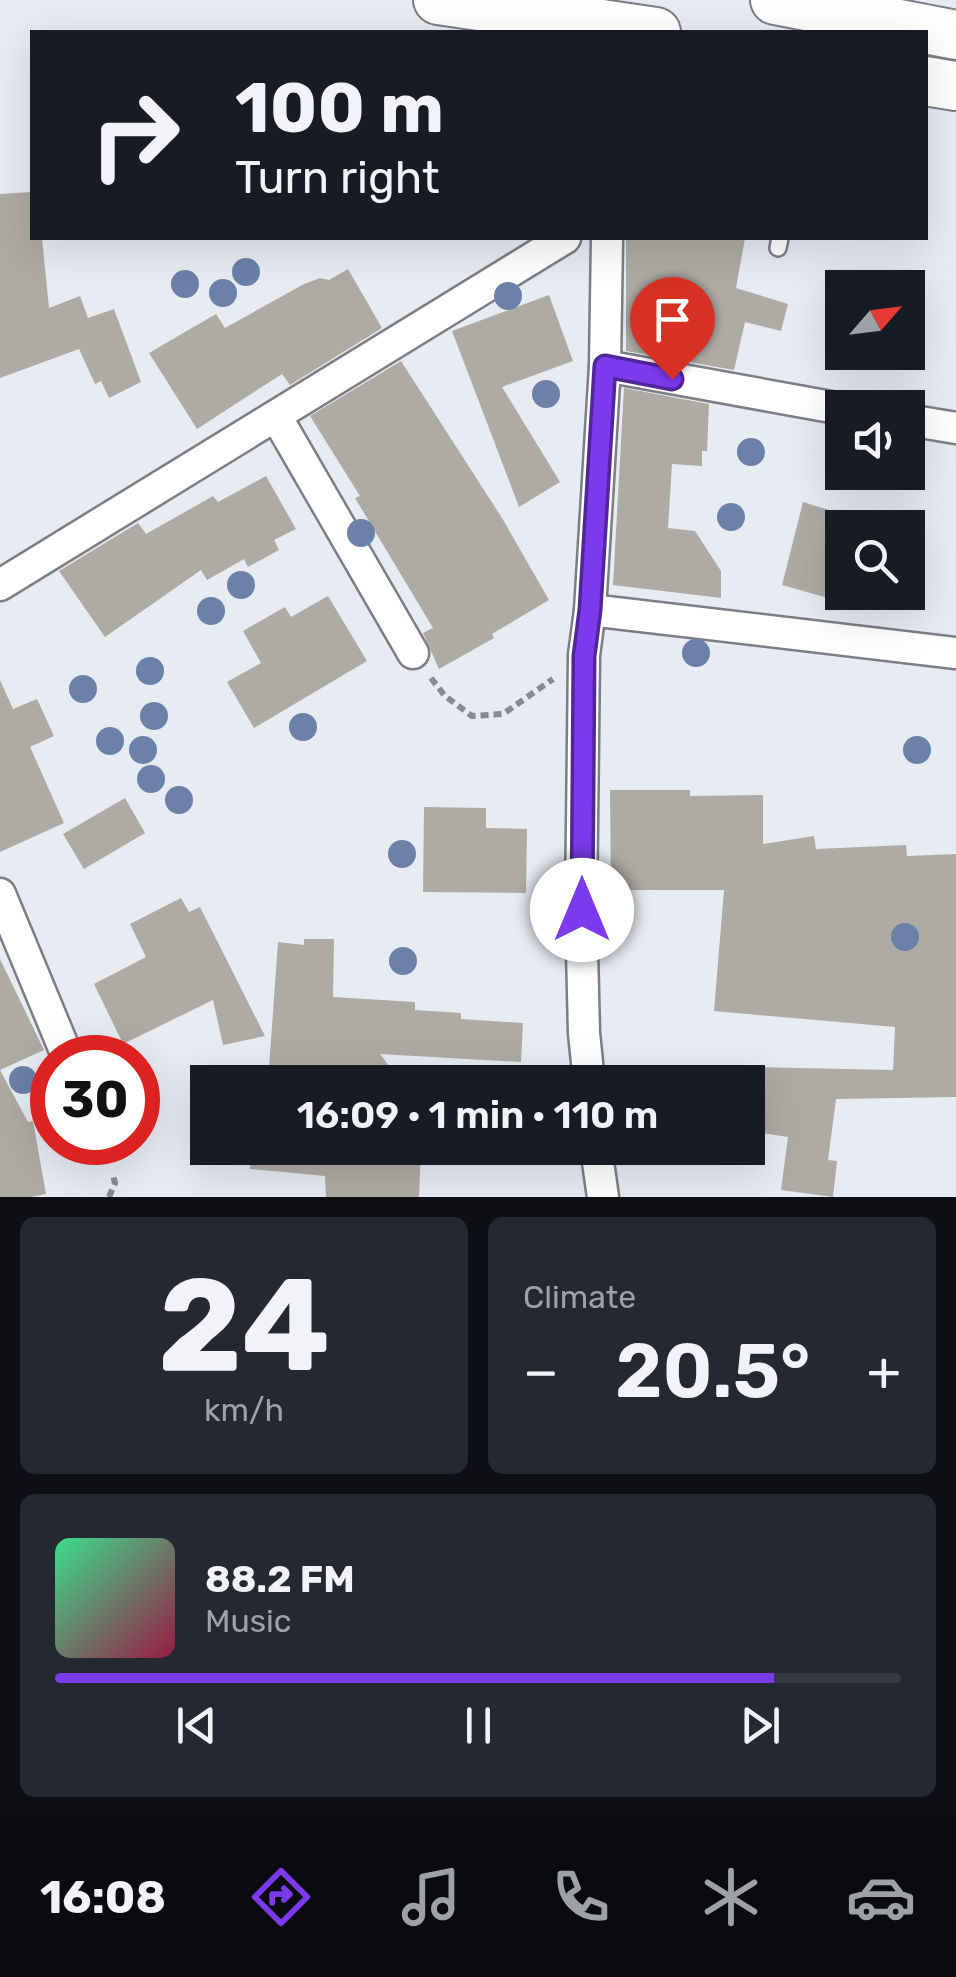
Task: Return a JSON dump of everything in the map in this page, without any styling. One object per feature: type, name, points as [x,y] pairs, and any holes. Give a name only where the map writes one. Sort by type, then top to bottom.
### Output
[{"type":"main road","points":[[438,0],[637,30]]},
{"type":"main road","points":[[775,0],[956,35]]},
{"type":"main road","points":[[928,81],[956,86]]},
{"type":"street","points":[[0,585],[562,240]]},
{"type":"street","points":[[587,1065],[582,910],[584,656],[605,366],[607,240]]},
{"type":"street","points":[[605,366],[825,405]]},
{"type":"street","points":[[276,416],[413,653]]},
{"type":"street","points":[[925,423],[956,428]]},
{"type":"street","points":[[590,610],[956,654]]},
{"type":"street","points":[[0,894],[58,1035]]},
{"type":"street","points":[[598,1165],[603,1197]]},
{"type":"path","points":[[413,653],[444,696],[472,716],[502,714],[584,656]]},
{"type":"building","points":[[30,192],[30,240],[42,240],[49,308],[80,296],[88,318],[114,309],[141,382],[109,398],[101,381],[95,384],[79,349],[0,378],[0,194]]},
{"type":"building","points":[[626,240],[745,240],[736,288],[788,304],[781,331],[745,322],[734,370],[626,351]]},
{"type":"building","points":[[348,269],[382,328],[290,385],[282,374],[197,429],[149,353],[216,314],[225,328],[304,284],[320,278],[329,280]]},
{"type":"building","points":[[549,295],[573,361],[502,387],[560,482],[519,507],[452,331]]},
{"type":"building","points":[[401,361],[502,518],[549,600],[439,669],[423,633],[433,628],[355,498],[360,496],[310,416]]},
{"type":"building","points":[[624,388],[709,404],[707,451],[702,451],[702,466],[672,464],[668,528],[695,531],[721,571],[721,598],[613,585]]},
{"type":"building","points":[[266,476],[296,529],[274,540],[279,550],[248,567],[244,559],[207,580],[201,570],[105,637],[59,571],[138,523],[146,534],[213,496],[218,502]]},
{"type":"building","points":[[803,502],[829,510],[825,510],[825,597],[782,585]]},
{"type":"building","points":[[328,596],[367,661],[254,728],[227,682],[261,663],[243,631],[285,607],[291,617]]},
{"type":"building","points":[[0,680],[13,709],[37,699],[54,736],[30,747],[64,823],[0,852]]},
{"type":"building","points":[[610,790],[690,790],[690,796],[763,795],[763,844],[814,836],[816,849],[906,845],[907,856],[956,854],[956,1097],[836,1099],[828,1160],[837,1161],[833,1197],[781,1190],[788,1137],[765,1134],[765,1067],[893,1070],[895,1027],[714,1011],[724,890],[611,890]]},
{"type":"building","points":[[125,798],[145,833],[84,869],[63,834]]},
{"type":"building","points":[[424,807],[486,808],[486,828],[527,829],[526,893],[423,892]]},
{"type":"building","points":[[181,898],[189,912],[200,907],[265,1036],[223,1045],[213,1000],[141,1035],[119,1035],[94,984],[146,957],[130,924]]},
{"type":"building","points":[[304,939],[334,939],[333,997],[415,1002],[415,1010],[461,1013],[461,1019],[523,1023],[521,1062],[380,1054],[388,1065],[269,1065],[278,942],[304,945]]},
{"type":"building","points":[[0,959],[37,1035],[30,1035],[30,1056],[0,1070]]},
{"type":"building","points":[[0,1070],[30,1122],[30,1165],[41,1165],[46,1194],[0,1197]]},
{"type":"building","points":[[250,1165],[420,1165],[419,1197],[326,1197],[325,1176],[250,1169]]},
{"type":"route","points":[[582,910],[584,656],[605,366],[672,379]]}]
